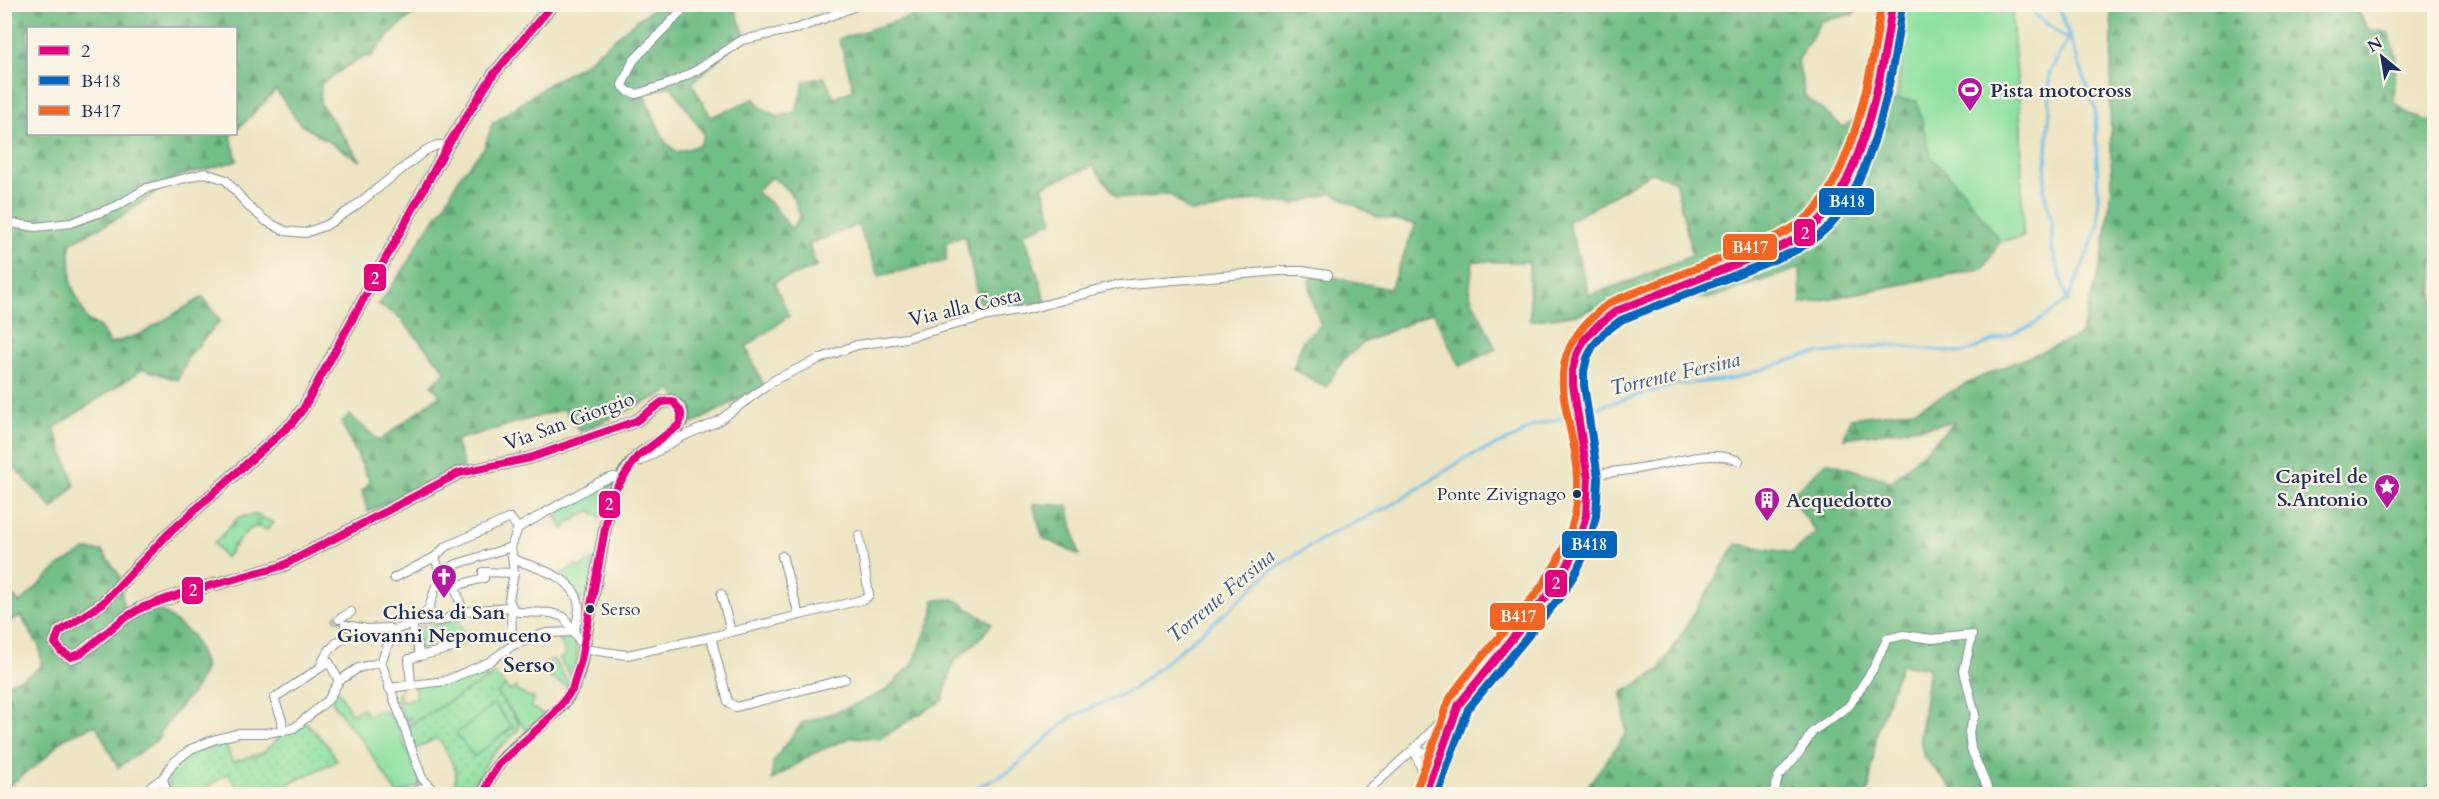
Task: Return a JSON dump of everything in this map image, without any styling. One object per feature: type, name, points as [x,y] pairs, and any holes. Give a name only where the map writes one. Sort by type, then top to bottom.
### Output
[{"type":"street","points":[[4,222],[36,227],[71,223],[117,206],[147,188],[205,173],[226,180],[249,207],[266,221],[285,231],[305,232],[327,225],[354,207],[426,150],[437,145],[448,145],[493,75],[553,4]]},
{"type":"street","points":[[688,4],[633,61],[622,85],[628,92],[638,94],[671,83],[697,70],[742,40],[799,28],[861,4]]},
{"type":"street","points":[[1881,73],[1892,4]]},
{"type":"street","name":"Via San Giorgio","points":[[448,145],[303,409],[292,423],[167,535],[103,603],[59,632],[56,643],[62,652],[70,657],[80,654],[123,619],[141,608],[183,593],[282,566],[459,473],[530,458],[551,451],[636,421],[662,402],[672,401],[680,406],[683,416],[680,425],[637,457],[611,496],[583,647],[571,691],[553,715],[512,750],[494,770],[484,795]]},
{"type":"street","points":[[1364,795],[1459,703],[1548,596],[1570,562],[1586,516],[1588,475],[1571,383],[1577,353],[1586,337],[1600,321],[1616,311],[1803,235],[1833,205]]},
{"type":"street","name":"Via alla Costa","points":[[637,457],[641,461],[681,437],[717,422],[776,380],[819,359],[857,345],[906,338],[982,317],[1025,310],[1119,285],[1278,271],[1302,271],[1328,275]]},
{"type":"street","points":[[1588,475],[1656,466],[1698,456],[1724,455],[1739,461]]},
{"type":"street","points":[[513,645],[513,610],[509,599],[514,573],[511,547],[518,528],[601,482],[613,477],[621,478]]},
{"type":"street","points":[[394,578],[435,557],[445,547],[510,518],[518,528]]},
{"type":"street","points":[[320,668],[329,650],[351,632],[388,628],[394,630],[415,623],[441,621],[463,612],[507,607],[519,612],[551,613],[564,617],[583,647],[627,655],[865,599],[869,595],[859,535]]},
{"type":"street","points":[[415,623],[429,608],[442,572],[457,564],[511,547]]},
{"type":"street","points":[[782,556],[799,615]]},
{"type":"street","points":[[435,557],[442,572],[455,585],[463,612]]},
{"type":"street","points":[[513,559],[563,579],[575,593],[579,609],[574,632]]},
{"type":"street","points":[[455,585],[484,578],[483,572],[514,573]]},
{"type":"street","points":[[721,594],[731,632]]},
{"type":"street","points":[[351,612],[342,622],[367,629]]},
{"type":"street","points":[[415,623],[420,656]]},
{"type":"street","points":[[140,795],[163,778],[173,763],[191,750],[213,740],[239,733],[283,732],[307,720],[328,700],[339,681],[358,668],[378,662],[394,630]]},
{"type":"street","points":[[389,688],[437,682],[462,675],[489,662],[513,645],[546,633],[574,632]]},
{"type":"street","points":[[1774,795],[1778,777],[1799,753],[1813,731],[1850,706],[1873,669],[1887,639],[1904,635],[1932,639],[1972,635],[1964,671],[1975,715],[1969,731],[1971,749],[1990,795]]},
{"type":"street","points":[[711,637],[728,702],[736,707],[845,679]]},
{"type":"street","points":[[411,684],[409,659],[456,647]]},
{"type":"street","points":[[283,732],[282,720],[274,698],[329,662],[339,681]]},
{"type":"street","points":[[378,662],[422,778],[438,795]]},
{"type":"street","points":[[1426,795],[1459,703]]},
{"type":"street","points":[[1414,749],[1440,757]]},
{"type":"street","points":[[1414,749],[1423,773],[1417,795]]},
{"type":"street","points":[[163,778],[167,795]]},
{"type":"street","points":[[410,795],[429,786]]},
{"type":"green space","points":[[5,5],[424,5],[392,32],[371,56],[358,59],[321,84],[320,103],[361,161],[301,125],[276,90],[237,130],[237,27],[27,27],[27,135],[232,135],[237,161],[176,177],[126,214],[70,243],[71,284],[87,320],[100,327],[110,344],[141,334],[203,297],[220,321],[188,357],[178,380],[143,369],[54,428],[75,485],[53,509],[5,457]]},
{"type":"green space","points":[[659,5],[733,5],[745,35],[692,83],[711,117],[754,99],[761,108],[779,117],[796,112],[804,82],[824,77],[834,98],[854,90],[839,39],[949,5],[1858,5],[1854,14],[1821,21],[1798,61],[1805,96],[1843,127],[1863,114],[1897,99],[1917,101],[1931,157],[1960,187],[2000,241],[1984,268],[1801,304],[1800,268],[1708,299],[1642,291],[1579,314],[1530,321],[1529,262],[1473,261],[1469,293],[1496,349],[1460,366],[1433,312],[1363,343],[1343,360],[1326,387],[1293,369],[1303,340],[1321,325],[1313,304],[1309,280],[1318,274],[1390,289],[1416,224],[1377,217],[1332,193],[1294,204],[1254,200],[1213,210],[1190,212],[1170,194],[1136,198],[1117,197],[1093,166],[1042,186],[1053,221],[1024,233],[1046,302],[981,311],[965,236],[946,242],[946,261],[879,276],[858,225],[809,244],[817,267],[774,282],[789,316],[746,347],[764,386],[692,424],[672,390],[580,432],[564,409],[456,440],[464,467],[368,512],[362,492],[370,482],[341,422],[350,415],[379,441],[440,395],[432,385],[446,371],[397,315],[378,305],[406,266],[461,175],[485,147],[492,124],[550,83],[582,66],[638,19]],"holes":[[[671,86],[704,134],[700,145],[677,152],[665,142],[643,93]],[[1651,173],[1675,180],[1692,255],[1639,278],[1589,295],[1568,221]],[[771,177],[787,189],[794,199],[800,217],[791,229],[773,205],[756,192]]]},
{"type":"green space","name":"Pista motocross","points":[[1906,5],[2015,5],[2012,18],[2021,124],[2023,237],[2000,241],[1960,187],[1931,157],[1917,101],[1897,99]]},
{"type":"green space","points":[[2110,5],[2355,5],[2368,29],[2389,33],[2396,54],[2394,102],[2410,115],[2434,123],[2434,775],[2429,783],[2430,794],[1957,794],[1923,756],[1920,735],[1929,668],[1901,664],[1877,732],[1869,789],[1866,794],[1582,794],[1626,734],[1622,693],[1660,670],[1736,544],[1793,553],[1816,532],[1790,496],[1827,462],[1892,481],[1955,422],[1844,438],[1851,418],[1914,410],[1985,375],[2081,335],[2103,255],[2112,187]]},
{"type":"green space","points":[[613,479],[602,517],[595,515],[591,510],[565,525],[566,528],[563,529],[553,511]]},
{"type":"green space","points":[[1033,504],[1068,506],[1079,555],[1043,538]]},
{"type":"green space","points":[[256,515],[274,523],[267,530],[255,527],[249,530],[225,558],[214,543],[239,517]]},
{"type":"green space","points":[[86,550],[102,551],[120,576],[124,610],[163,612],[192,635],[206,667],[195,689],[159,733],[161,737],[118,768],[96,725],[64,738],[43,760],[5,789],[5,685],[29,675],[41,666],[40,648],[21,616],[5,623],[4,588],[20,603],[60,565]]},
{"type":"green space","points":[[595,559],[586,599],[579,598],[560,575],[576,565],[579,568]]},
{"type":"green space","points":[[954,599],[992,624],[953,663],[943,700],[879,739],[852,737],[812,754],[772,780],[773,762],[802,723],[845,709],[885,691],[913,664],[933,614],[934,600]]},
{"type":"green space","points":[[459,620],[466,643],[422,654],[415,628]]},
{"type":"green space","points":[[559,638],[573,638],[578,651],[572,679],[560,659],[566,654]]},
{"type":"green space","points":[[553,659],[569,683],[567,686],[543,675],[541,666]]},
{"type":"green space","points":[[480,670],[487,679],[406,727],[410,717],[404,720],[396,698],[399,690],[404,690],[399,691],[401,701],[417,698],[414,685]]},
{"type":"green space","points":[[495,674],[505,686],[497,693],[518,721],[519,729],[490,757],[474,785],[463,790],[455,783],[456,771],[441,741],[435,739],[415,749],[406,727]]},
{"type":"green space","points":[[505,686],[510,691],[517,687],[517,692],[534,698],[530,707],[545,715],[527,731],[497,693]]},
{"type":"green space","points":[[338,689],[351,713],[363,709],[367,715],[382,710],[394,719],[420,780],[419,786],[397,794],[363,741],[348,725],[332,701]]},
{"type":"green space","points":[[494,704],[512,727],[474,757],[456,734]]},
{"type":"green space","points":[[307,723],[329,747],[337,761],[284,786],[290,794],[241,794],[228,773],[198,794],[170,794],[168,783],[170,773],[176,765],[193,752],[225,740],[232,762],[263,753],[282,734],[297,730]]},
{"type":"waterway","name":"Torrente Fersina","points":[[1581,412],[1674,385],[1732,379],[1807,355],[1889,345],[1963,353],[2033,325],[2068,300],[2099,225],[2095,108],[2058,4]]},
{"type":"waterway","points":[[2034,14],[2067,39]]},
{"type":"waterway","points":[[2067,298],[2052,249],[2052,223],[2044,190],[2050,112],[2049,74],[2070,36]]},
{"type":"waterway","name":"Torrente Fersina","points":[[973,794],[980,786],[1009,772],[1071,717],[1132,690],[1231,608],[1271,570],[1328,535],[1392,505],[1466,458],[1518,436],[1533,426],[1575,414]]},
{"type":"tunnel","points":[[1833,205],[1865,140],[1881,73]]},
{"type":"tunnel","points":[[339,619],[334,622],[345,625]]},
{"type":"transit line","name":"2","points":[[484,794],[499,764],[551,717],[572,690],[581,660],[611,496],[637,457],[679,425],[680,412],[672,401],[662,402],[636,421],[530,458],[459,473],[282,566],[183,593],[141,608],[123,619],[80,654],[71,657],[62,652],[55,643],[59,632],[103,603],[167,535],[292,423],[303,409],[448,145],[493,75],[553,4]]},
{"type":"transit line","name":"B417","points":[[1416,790],[1449,700],[1467,674],[1540,589],[1567,541],[1575,514],[1578,483],[1575,454],[1564,401],[1563,376],[1568,352],[1583,327],[1611,302],[1778,236],[1796,226],[1812,213],[1827,194],[1840,170],[1860,114],[1873,56],[1881,4]]},
{"type":"transit line","name":"2","points":[[1426,794],[1459,704],[1552,590],[1579,541],[1586,515],[1588,479],[1573,385],[1573,370],[1584,340],[1616,311],[1782,246],[1820,220],[1849,176],[1860,148],[1870,118],[1884,58],[1892,4]]},
{"type":"transit line","name":"B418","points":[[1437,794],[1468,709],[1560,597],[1589,545],[1596,516],[1598,478],[1584,385],[1584,371],[1593,346],[1604,333],[1621,320],[1786,255],[1808,243],[1828,227],[1844,206],[1870,153],[1880,122],[1894,61],[1902,5]]},
{"type":"place","name":"Pista motocross","points":[[1970,113]]},
{"type":"place","name":"Ponte Zivignago","points":[[1577,494]]},
{"type":"place","name":"Capitel de S.Antonio","points":[[2387,510]]},
{"type":"place","name":"Acquedotto","points":[[1767,523]]},
{"type":"place","name":"Chiesa di San Giovanni Nepomuceno","points":[[444,600]]},
{"type":"place","name":"Serso","points":[[590,609]]},
{"type":"district","name":"Serso","points":[[529,665]]}]
